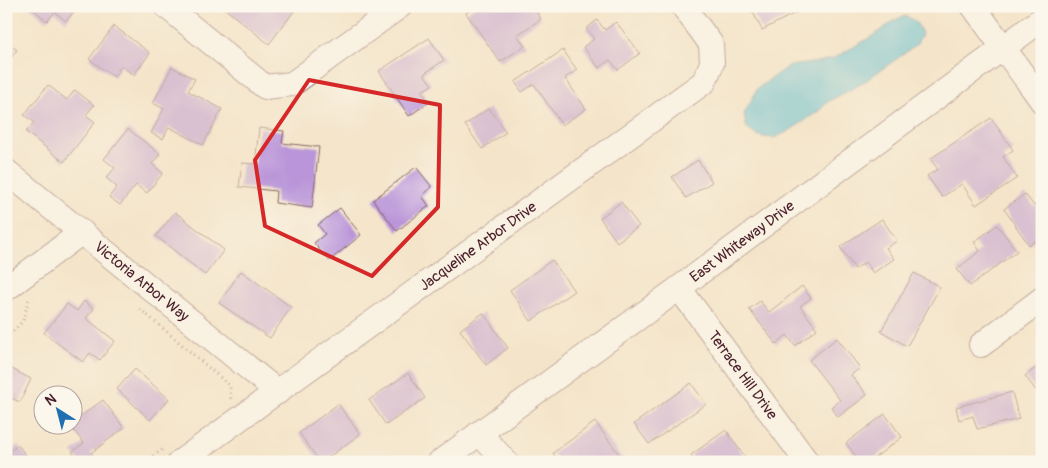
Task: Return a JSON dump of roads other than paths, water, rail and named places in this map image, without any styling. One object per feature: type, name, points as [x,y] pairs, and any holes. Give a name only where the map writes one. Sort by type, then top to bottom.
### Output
[{"type":"street","points":[[166,6],[264,87],[292,84],[400,6]]},
{"type":"street","name":"Jacqueline Arbor Drive","points":[[175,453],[278,392],[704,82],[712,63],[712,44],[683,6]]},
{"type":"street","points":[[973,6],[1042,101]]},
{"type":"street","name":"East Whiteway Drive","points":[[440,462],[680,288],[1042,19]]},
{"type":"street","name":"Victoria Arbor Way","points":[[6,171],[278,392]]},
{"type":"street","points":[[6,289],[82,232]]},
{"type":"street","name":"Terrace Hill Drive","points":[[680,288],[807,462]]},
{"type":"street","points":[[980,345],[1042,299]]},
{"type":"street","points":[[479,433],[506,462]]},
{"type":"water","points":[[905,16],[916,22],[921,30],[922,34],[916,45],[861,84],[829,101],[803,122],[774,138],[762,137],[751,132],[746,126],[744,114],[757,89],[777,74],[790,66],[834,58]]}]
